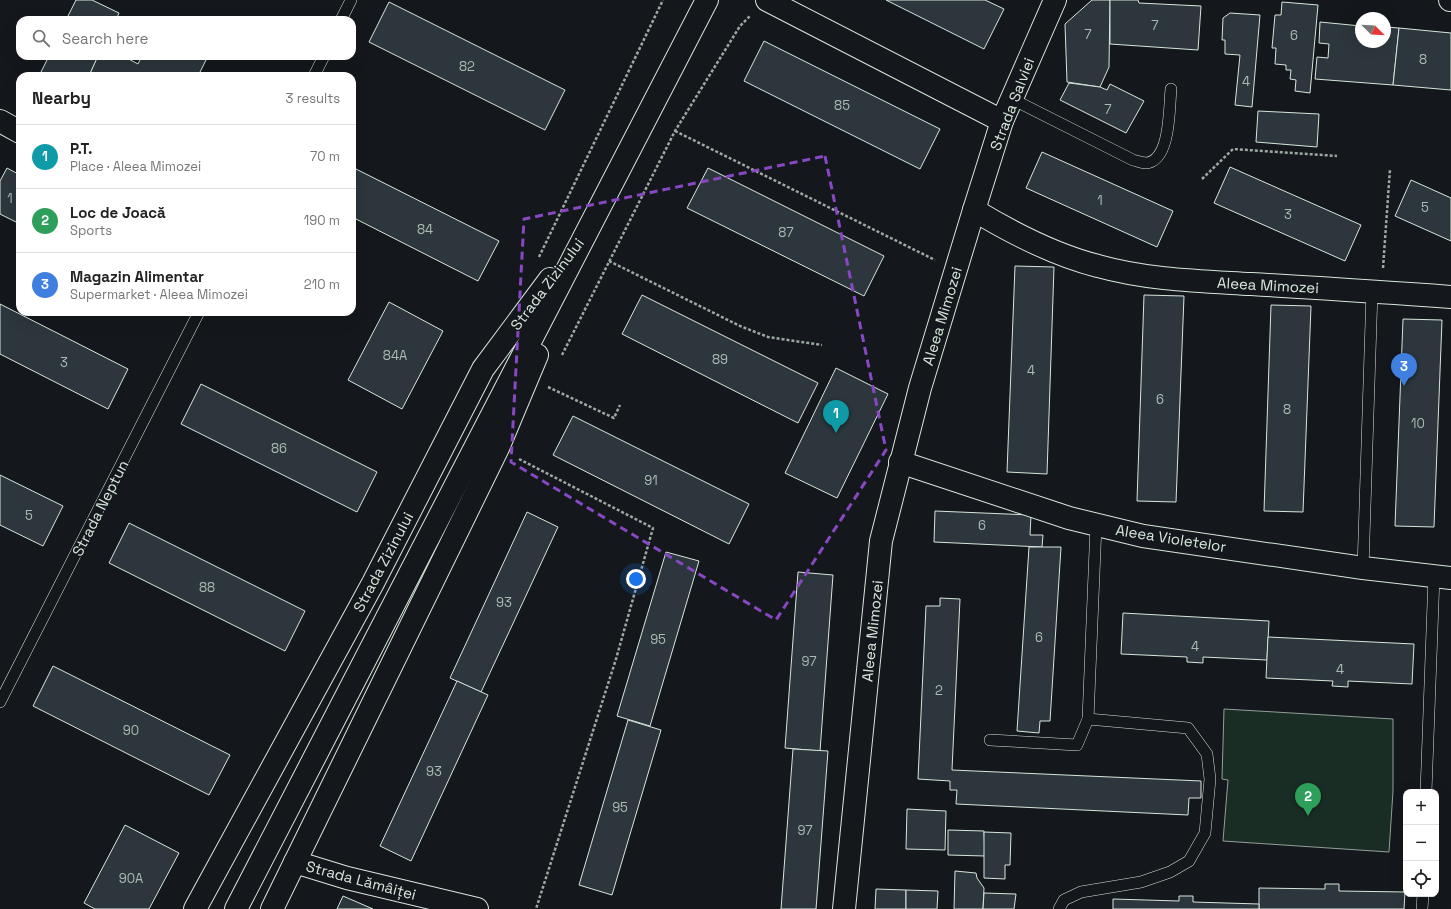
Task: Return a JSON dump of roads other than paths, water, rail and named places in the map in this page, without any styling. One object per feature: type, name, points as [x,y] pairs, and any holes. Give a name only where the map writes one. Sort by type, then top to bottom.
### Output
[{"type":"street","name":"Strada Zizinului","points":[[236,909],[707,0]]},
{"type":"street","points":[[767,0],[1002,122]]},
{"type":"street","name":"Strada Salviei","points":[[974,210],[1002,122],[1054,0]]},
{"type":"street","points":[[0,122],[16,130]]},
{"type":"street","name":"Aleea Mimozei","points":[[844,909],[881,541],[920,388],[974,210],[1013,233],[1058,252],[1096,266],[1132,274],[1172,279],[1451,297]]},
{"type":"street","name":"Strada Zizinului","points":[[295,862],[498,448],[589,227]]},
{"type":"street","name":"Strada Zizinului","points":[[195,909],[373,583],[483,369],[589,227]]},
{"type":"street","name":"Aleea Violetelor","points":[[900,462],[1096,525],[1144,536],[1363,568],[1443,577]]},
{"type":"street","name":"Strada Lămâiței","points":[[272,909],[295,862],[347,878],[478,909]]},
{"type":"lane","points":[[343,16],[351,0]]},
{"type":"lane","points":[[316,72],[322,60]]},
{"type":"lane","points":[[1012,99],[1133,160],[1146,163],[1158,157],[1165,144],[1171,88]]},
{"type":"lane","points":[[1363,568],[1377,292]]},
{"type":"lane","name":"Strada Neptun","points":[[0,702],[197,316]]},
{"type":"lane","points":[[990,740],[1077,745],[1088,720],[1096,525]]},
{"type":"lane","points":[[1426,789],[1443,577]]},
{"type":"lane","points":[[1059,909],[1064,900],[1081,892],[1141,882],[1170,872],[1189,861],[1205,833],[1210,780],[1207,754],[1188,728],[1088,720]]},
{"type":"lane","points":[[1422,909],[1423,897]]},
{"type":"place","name":"Magazin Alimentar","points":[[1404,386]]},
{"type":"place","name":"P.T.","points":[[836,433]]},
{"type":"place","name":"Loc de Joacă","points":[[1308,816]]}]
